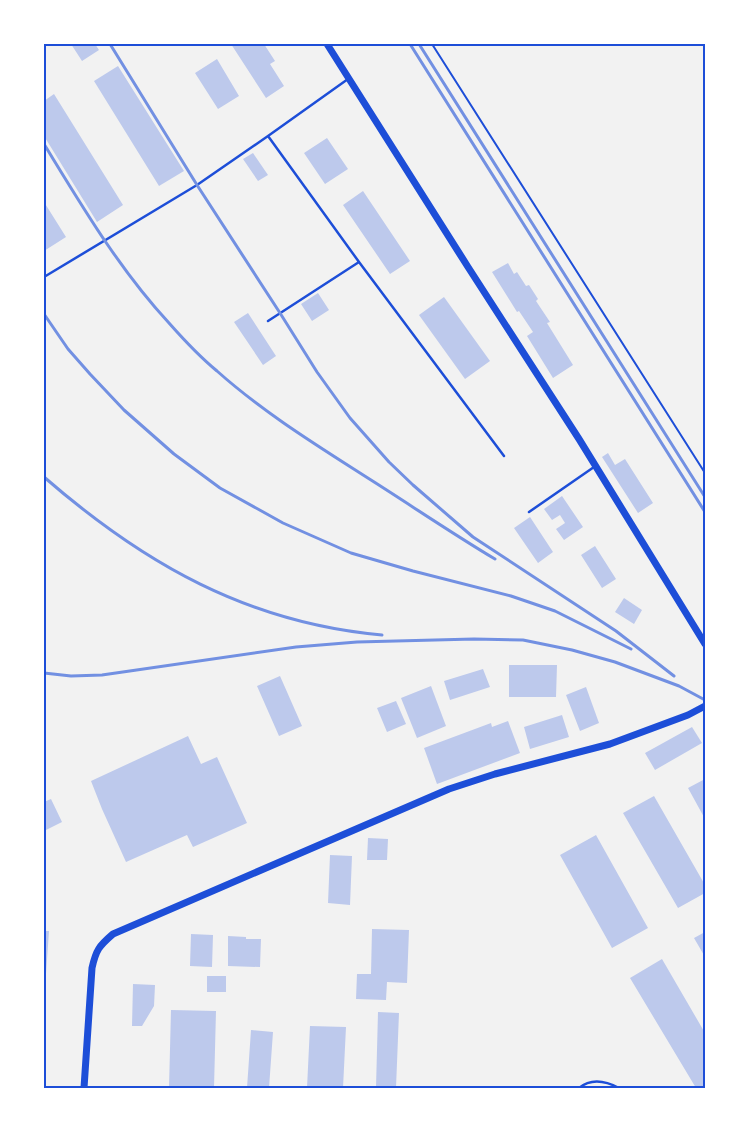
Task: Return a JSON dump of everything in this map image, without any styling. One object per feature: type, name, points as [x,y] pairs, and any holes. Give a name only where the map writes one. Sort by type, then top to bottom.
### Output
[{"type":"street","points":[[327,44],[595,466],[705,644]]},
{"type":"street","points":[[84,1088],[92,968],[95,954],[101,944],[112,934],[454,787],[495,774],[610,744],[688,715],[705,706]]},
{"type":"lane","points":[[44,277],[197,185],[350,78]]},
{"type":"lane","points":[[268,136],[359,262],[504,456]]},
{"type":"lane","points":[[268,321],[359,262]]},
{"type":"lane","points":[[529,512],[595,466]]},
{"type":"lane","points":[[579,1088],[583,1084],[602,1082],[619,1088]]},
{"type":"path","points":[[432,44],[705,473]]},
{"type":"building","points":[[71,44],[95,44],[99,50],[82,61]]},
{"type":"building","points":[[231,44],[264,44],[275,61],[270,64],[284,86],[266,98]]},
{"type":"building","points":[[217,59],[239,96],[218,109],[195,73]]},
{"type":"building","points":[[118,66],[184,171],[159,186],[94,81]]},
{"type":"building","points":[[54,94],[123,205],[97,222],[44,136],[44,101]]},
{"type":"building","points":[[327,138],[348,169],[325,184],[304,153]]},
{"type":"building","points":[[253,153],[268,175],[258,181],[243,159]]},
{"type":"building","points":[[363,191],[410,261],[390,274],[343,205]]},
{"type":"building","points":[[44,202],[66,237],[44,251]]},
{"type":"building","points":[[508,263],[514,274],[517,272],[538,299],[536,301],[550,322],[547,323],[573,365],[553,378],[527,336],[533,332],[519,311],[517,312],[492,272]]},
{"type":"building","points":[[318,293],[329,310],[312,321],[301,304]]},
{"type":"building","points":[[444,297],[490,361],[465,379],[419,315]]},
{"type":"building","points":[[248,313],[276,356],[263,365],[234,322]]},
{"type":"building","points":[[608,453],[615,465],[625,459],[653,503],[638,513],[602,457]]},
{"type":"building","points":[[562,496],[583,527],[564,540],[556,529],[565,523],[560,515],[552,520],[544,509]]},
{"type":"building","points":[[530,517],[553,552],[538,563],[514,528]]},
{"type":"building","points":[[595,546],[616,579],[602,588],[581,555]]},
{"type":"building","points":[[624,598],[642,610],[634,624],[615,612]]},
{"type":"building","points":[[509,665],[557,665],[556,697],[509,697]]},
{"type":"building","points":[[483,669],[490,687],[450,700],[444,681]]},
{"type":"building","points":[[280,676],[302,726],[279,736],[257,686]]},
{"type":"building","points":[[431,686],[446,726],[417,738],[401,698]]},
{"type":"building","points":[[586,687],[599,723],[580,731],[566,695]]},
{"type":"building","points":[[396,701],[406,724],[387,732],[377,708]]},
{"type":"building","points":[[562,715],[569,737],[530,749],[524,727]]},
{"type":"building","points":[[508,721],[520,753],[437,784],[424,748],[491,723],[492,727]]},
{"type":"building","points":[[692,727],[702,743],[655,770],[645,753]]},
{"type":"building","points":[[188,736],[201,764],[217,757],[247,823],[193,847],[187,835],[126,862],[91,781]]},
{"type":"building","points":[[705,779],[705,819],[688,788]]},
{"type":"building","points":[[654,796],[705,885],[705,893],[678,908],[623,813]]},
{"type":"building","points":[[51,799],[62,822],[44,831],[44,802]]},
{"type":"building","points":[[596,835],[648,928],[612,948],[560,855]]},
{"type":"building","points":[[368,838],[388,839],[387,860],[367,860]]},
{"type":"building","points":[[330,855],[352,856],[350,905],[328,903]]},
{"type":"building","points":[[372,929],[409,930],[407,983],[387,982],[386,1000],[356,999],[357,974],[371,974]]},
{"type":"building","points":[[44,931],[49,931],[45,988],[44,988]]},
{"type":"building","points":[[705,932],[705,957],[694,938]]},
{"type":"building","points":[[191,934],[213,935],[212,967],[190,966]]},
{"type":"building","points":[[228,936],[261,939],[260,967],[228,966]]},
{"type":"building","points":[[662,959],[705,1033],[705,1088],[696,1088],[630,978]]},
{"type":"building","points":[[207,976],[226,976],[226,992],[207,992]]},
{"type":"building","points":[[133,984],[155,985],[154,1006],[142,1026],[132,1026]]},
{"type":"building","points":[[171,1010],[216,1011],[214,1088],[169,1088]]},
{"type":"building","points":[[378,1012],[399,1013],[396,1088],[376,1088]]},
{"type":"building","points":[[310,1026],[346,1027],[343,1088],[307,1088]]},
{"type":"building","points":[[251,1030],[273,1032],[269,1088],[247,1088]]},
{"type":"railway","points":[[110,44],[197,185],[317,372],[350,418],[389,462],[473,537],[616,631],[674,676]]},
{"type":"railway","points":[[410,44],[705,512]]},
{"type":"railway","points":[[419,44],[705,497]]},
{"type":"railway","points":[[44,144],[117,259],[151,302],[204,360],[253,401],[331,455],[495,559]]},
{"type":"railway","points":[[44,314],[68,349],[124,410],[174,454],[220,488],[283,523],[351,553],[511,596],[555,611],[631,649]]},
{"type":"railway","points":[[44,477],[120,537],[200,584],[243,603],[287,617],[333,628],[382,635]]},
{"type":"railway","points":[[44,673],[71,676],[102,675],[296,647],[357,642],[474,639],[523,640],[572,650],[615,662],[679,686],[705,700]]}]
